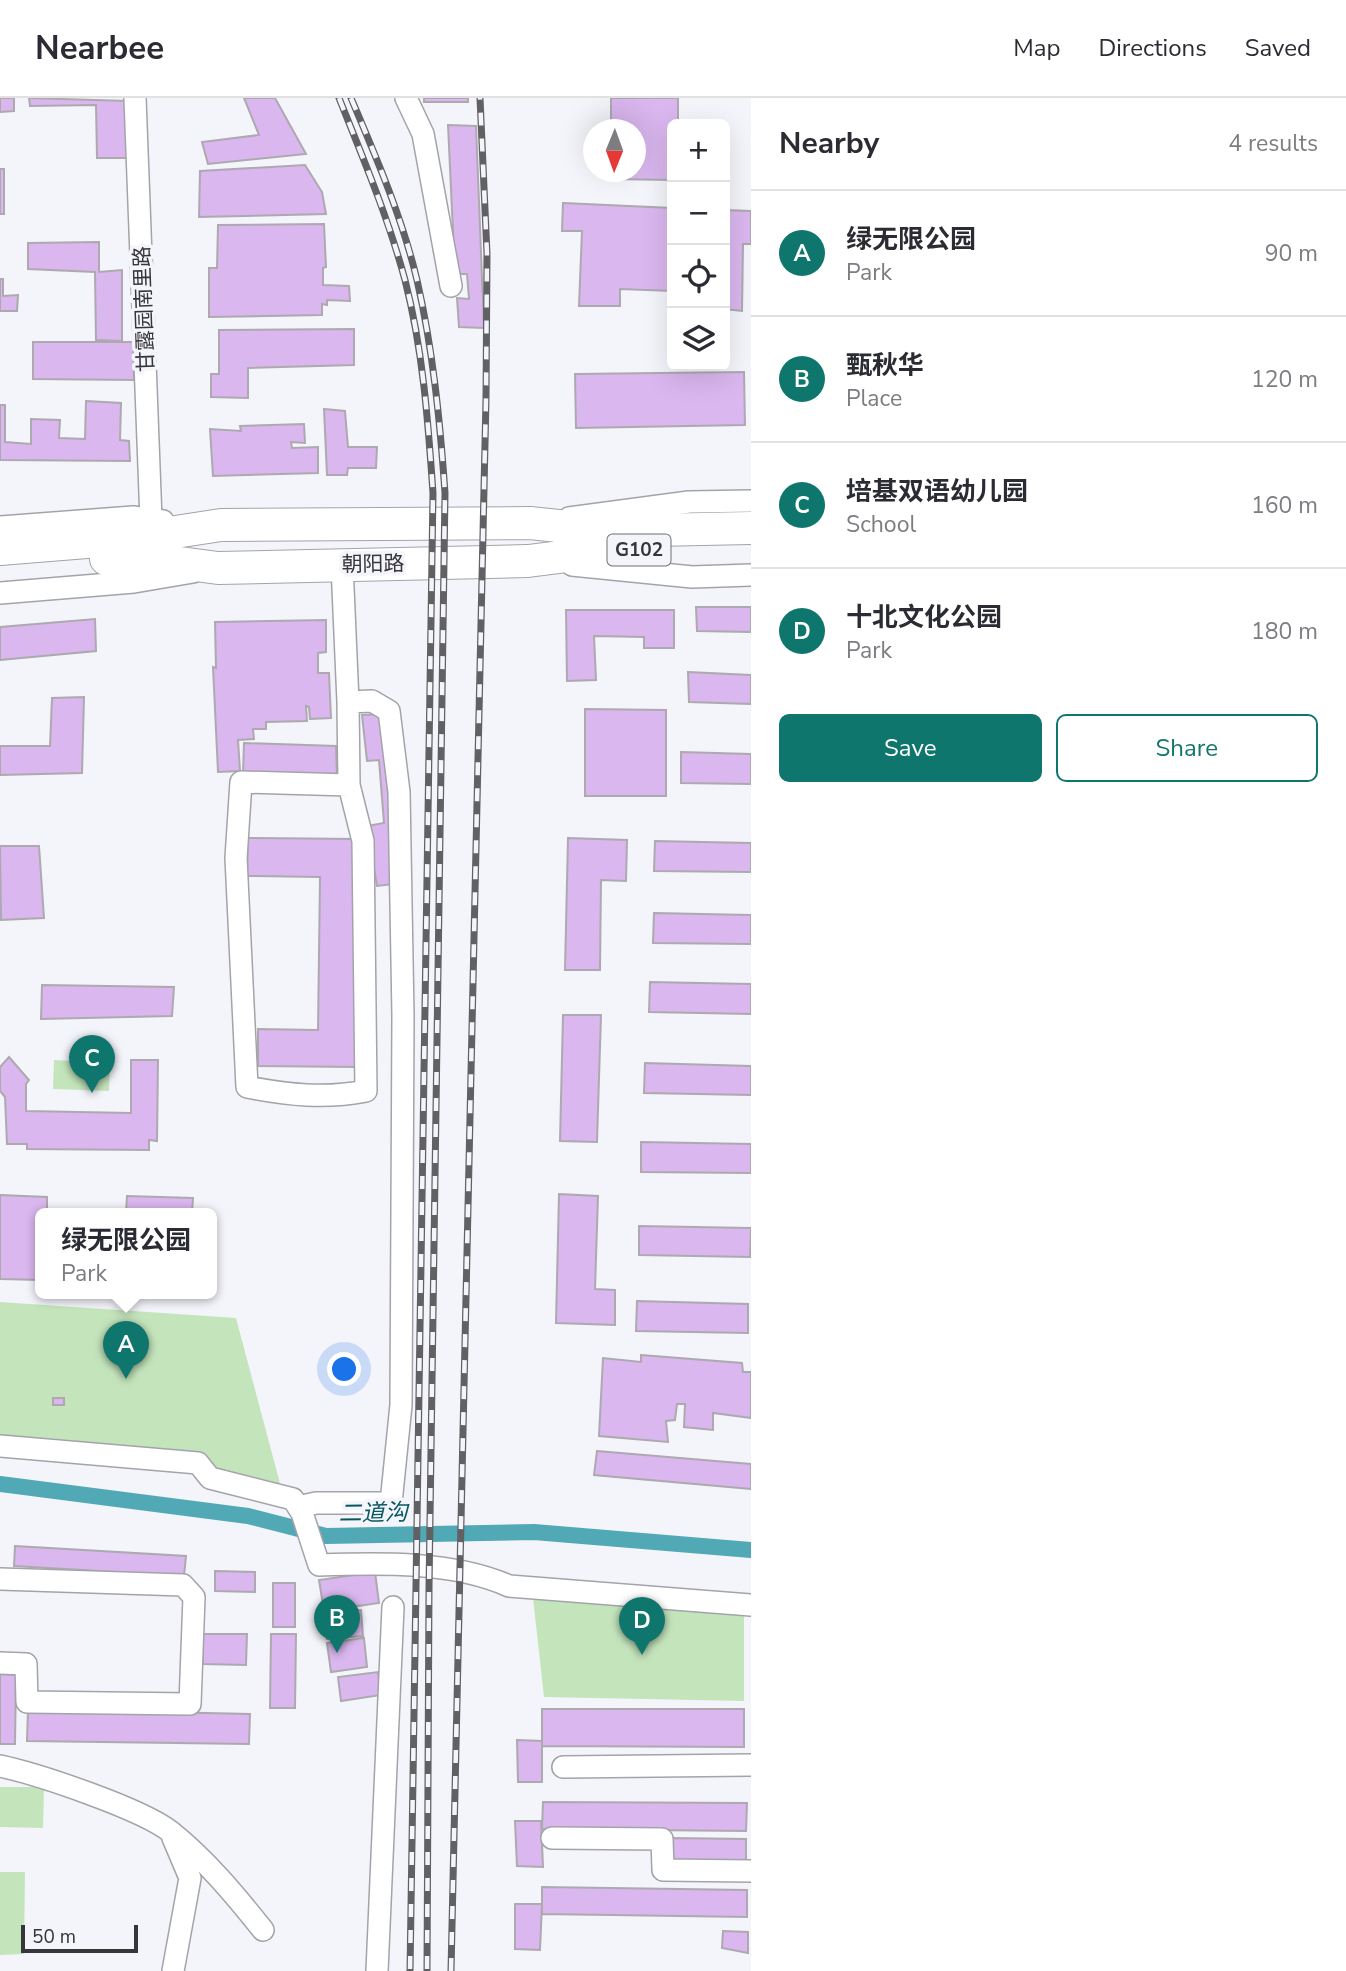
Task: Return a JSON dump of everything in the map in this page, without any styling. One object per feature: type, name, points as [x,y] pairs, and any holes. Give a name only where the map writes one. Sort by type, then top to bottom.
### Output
[{"type":"highway","name":"朝阳路","points":[[0,549],[136,538],[221,525],[530,523],[607,531],[751,528]]},
{"type":"highway","name":"朝阳路","points":[[0,568],[135,557],[218,568],[528,561],[607,551],[751,548]]},
{"type":"street","name":"甘露园南里路","points":[[135,98],[151,520]]},
{"type":"street","points":[[407,98],[423,134],[451,286]]},
{"type":"street","name":"朝阳路","points":[[530,523],[689,502],[751,502]]},
{"type":"street","name":"朝阳路","points":[[0,527],[133,517],[221,525]]},
{"type":"street","name":"朝阳路","points":[[528,561],[692,576],[751,575]]},
{"type":"street","points":[[342,565],[349,785],[363,841],[366,1091],[337,1097],[284,1095],[247,1087],[236,858],[241,782],[349,785]]},
{"type":"street","name":"朝阳路","points":[[0,593],[134,582],[218,568]]},
{"type":"street","points":[[300,1510],[316,1503],[391,1503],[401,1405],[403,1016],[399,792],[389,711],[372,701],[348,702]]},
{"type":"street","points":[[0,1446],[198,1463],[210,1478],[293,1499],[300,1510],[319,1564],[372,1563],[481,1574],[509,1586],[751,1605]]},
{"type":"street","points":[[0,1579],[183,1585],[194,1597],[190,1704],[27,1702],[26,1664],[0,1663]]},
{"type":"street","points":[[377,1971],[393,1607]]},
{"type":"street","points":[[563,1768],[751,1765]]},
{"type":"street","points":[[0,1766],[139,1814],[169,1830],[220,1877],[263,1930]]},
{"type":"street","points":[[169,1830],[190,1878],[173,1971]]},
{"type":"street","points":[[552,1838],[662,1839],[663,1870],[751,1871]]},
{"type":"green space","points":[[54,1060],[110,1063],[109,1091],[53,1089]]},
{"type":"green space","points":[[0,1302],[236,1318],[282,1491],[233,1478],[205,1460],[0,1441]]},
{"type":"green space","points":[[533,1598],[744,1613],[744,1701],[544,1697]]},
{"type":"green space","points":[[0,1787],[44,1787],[43,1828],[0,1827]]},
{"type":"green space","points":[[0,1872],[25,1872],[24,1954],[0,1955]]},
{"type":"building","points":[[0,98],[14,98],[14,111],[0,112]]},
{"type":"building","points":[[29,98],[128,101],[127,158],[97,158],[96,105],[30,106]]},
{"type":"building","points":[[244,98],[275,98],[306,154],[208,164],[202,142],[259,135]]},
{"type":"building","points":[[424,98],[468,98],[468,102],[424,102]]},
{"type":"building","points":[[611,98],[678,98],[678,119],[667,119],[667,180],[646,180],[646,119],[611,119]]},
{"type":"building","points":[[448,125],[476,126],[484,328],[459,327],[457,298],[469,299],[467,274],[455,274]]},
{"type":"building","points":[[305,165],[322,192],[326,214],[199,217],[200,171]]},
{"type":"building","points":[[0,169],[4,169],[4,214],[0,214]]},
{"type":"building","points":[[563,203],[667,208],[667,291],[620,289],[620,306],[579,306],[582,231],[562,231]]},
{"type":"building","points":[[730,210],[751,211],[751,244],[743,244],[742,311],[730,310]]},
{"type":"building","points":[[324,224],[326,267],[323,268],[323,285],[349,286],[350,301],[327,300],[327,305],[322,304],[322,315],[209,317],[209,268],[217,268],[218,225]]},
{"type":"building","points":[[99,242],[99,272],[122,270],[122,341],[96,340],[95,272],[28,269],[28,243]]},
{"type":"building","points":[[0,279],[3,279],[3,296],[18,295],[17,311],[0,311]]},
{"type":"building","points":[[354,329],[354,365],[248,368],[248,398],[211,397],[211,374],[219,374],[219,330]]},
{"type":"building","points":[[33,342],[133,342],[134,380],[33,379]]},
{"type":"building","points":[[744,372],[745,425],[576,428],[575,374]]},
{"type":"building","points":[[86,401],[121,403],[120,440],[129,441],[130,461],[0,460],[0,405],[5,405],[5,442],[31,444],[31,419],[60,420],[59,438],[85,439]]},
{"type":"building","points":[[324,409],[345,411],[348,447],[377,447],[376,468],[348,468],[347,475],[327,475]]},
{"type":"building","points":[[304,424],[305,443],[291,442],[292,448],[318,447],[318,473],[213,476],[210,429],[241,431],[240,426]]},
{"type":"building","points":[[696,607],[751,607],[751,632],[697,631]]},
{"type":"building","points":[[566,610],[674,610],[674,648],[644,648],[644,637],[594,636],[596,680],[567,681]]},
{"type":"building","points":[[95,619],[96,651],[0,660],[0,627]]},
{"type":"building","points":[[326,620],[326,652],[318,653],[318,673],[329,673],[331,718],[310,719],[309,707],[306,706],[307,721],[266,722],[266,729],[253,729],[254,739],[238,740],[240,771],[218,772],[213,667],[216,668],[215,622]]},
{"type":"building","points":[[688,672],[751,675],[751,704],[689,702]]},
{"type":"building","points":[[84,697],[82,773],[0,775],[0,746],[50,746],[52,698]]},
{"type":"building","points":[[585,709],[666,710],[666,796],[585,796]]},
{"type":"building","points":[[386,714],[393,884],[377,886],[367,826],[384,823],[379,760],[367,761],[362,715]]},
{"type":"building","points":[[244,743],[336,746],[337,777],[243,774]]},
{"type":"building","points":[[681,752],[751,754],[751,784],[681,783]]},
{"type":"building","points":[[248,838],[359,839],[356,1067],[258,1066],[258,1029],[318,1030],[320,877],[247,876]]},
{"type":"building","points":[[568,838],[627,840],[626,881],[601,880],[600,970],[565,970]]},
{"type":"building","points":[[655,841],[751,843],[751,872],[654,871]]},
{"type":"building","points":[[0,846],[39,846],[44,918],[1,920]]},
{"type":"building","points":[[654,913],[751,915],[751,944],[653,943]]},
{"type":"building","points":[[650,982],[751,984],[751,1014],[649,1012]]},
{"type":"building","points":[[42,985],[174,987],[172,1016],[41,1019]]},
{"type":"building","points":[[563,1015],[601,1015],[597,1142],[560,1141]]},
{"type":"building","points":[[9,1057],[29,1080],[26,1084],[26,1111],[131,1113],[131,1060],[158,1060],[157,1141],[149,1140],[149,1150],[27,1149],[27,1144],[7,1144],[5,1097],[0,1091],[0,1067]]},
{"type":"building","points":[[645,1063],[751,1066],[751,1095],[644,1093]]},
{"type":"building","points":[[641,1142],[751,1144],[751,1173],[641,1172]]},
{"type":"building","points":[[559,1194],[598,1196],[595,1289],[615,1290],[615,1325],[556,1323]]},
{"type":"building","points":[[0,1195],[47,1197],[47,1208],[35,1208],[35,1280],[0,1279]]},
{"type":"building","points":[[127,1196],[193,1198],[192,1208],[126,1208]]},
{"type":"building","points":[[639,1226],[751,1228],[750,1257],[639,1255]]},
{"type":"building","points":[[637,1301],[748,1304],[748,1333],[636,1331]]},
{"type":"building","points":[[641,1355],[742,1363],[743,1372],[751,1372],[751,1418],[713,1413],[713,1430],[684,1427],[685,1404],[677,1404],[675,1420],[666,1421],[668,1442],[599,1436],[603,1358],[641,1362]]},
{"type":"building","points":[[53,1398],[64,1398],[64,1405],[53,1405]]},
{"type":"building","points":[[597,1451],[751,1464],[751,1489],[594,1475]]},
{"type":"building","points":[[15,1546],[186,1556],[184,1576],[14,1566]]},
{"type":"building","points":[[215,1571],[255,1572],[255,1592],[215,1591]]},
{"type":"building","points":[[375,1572],[379,1603],[324,1611],[319,1580]]},
{"type":"building","points":[[273,1583],[295,1583],[295,1627],[273,1627]]},
{"type":"building","points":[[361,1610],[363,1636],[327,1639],[323,1614]]},
{"type":"building","points":[[203,1634],[247,1634],[246,1665],[203,1664]]},
{"type":"building","points":[[271,1634],[296,1634],[295,1708],[270,1708]]},
{"type":"building","points":[[364,1638],[367,1667],[331,1672],[327,1643]]},
{"type":"building","points":[[378,1672],[381,1695],[341,1701],[338,1677]]},
{"type":"building","points":[[0,1674],[16,1675],[15,1744],[0,1744]]},
{"type":"building","points":[[28,1709],[250,1714],[249,1744],[27,1741]]},
{"type":"building","points":[[542,1709],[744,1709],[744,1747],[542,1746]]},
{"type":"building","points":[[517,1740],[542,1741],[542,1782],[518,1782]]},
{"type":"building","points":[[543,1802],[747,1803],[746,1831],[542,1829]]},
{"type":"building","points":[[515,1821],[541,1821],[543,1867],[517,1866]]},
{"type":"building","points":[[671,1838],[746,1839],[746,1863],[672,1863]]},
{"type":"building","points":[[542,1887],[747,1890],[747,1917],[542,1914]]},
{"type":"building","points":[[515,1904],[542,1904],[540,1950],[515,1949]]},
{"type":"building","points":[[723,1931],[748,1932],[748,1953],[722,1948]]},
{"type":"waterway","name":"二道沟","points":[[0,1484],[248,1516],[326,1536],[534,1532],[751,1550]]},
{"type":"railway","points":[[339,98],[383,211],[405,280],[427,412],[433,493],[410,1971]]},
{"type":"railway","points":[[351,98],[396,210],[417,280],[435,386],[445,493],[429,1588],[427,1971]]},
{"type":"railway","points":[[451,1971],[486,399],[487,254],[480,98]]},
{"type":"place","name":"培基双语幼儿园","points":[[92,1093]]},
{"type":"place","name":"绿无限公园","points":[[126,1379]]},
{"type":"place","name":"甄秋华","points":[[337,1653]]},
{"type":"place","name":"十北文化公园","points":[[642,1655]]}]
